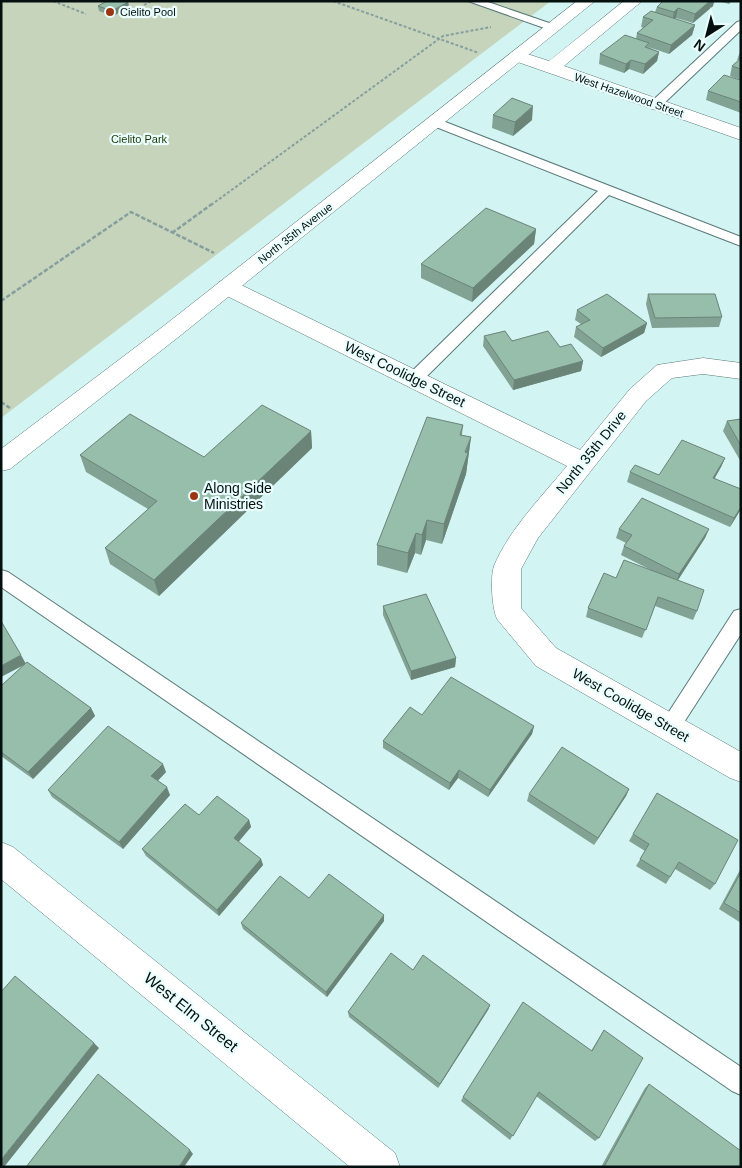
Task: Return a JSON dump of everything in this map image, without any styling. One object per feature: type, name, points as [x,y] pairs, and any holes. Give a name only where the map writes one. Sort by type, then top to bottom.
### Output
[{"type":"street","name":"North 35th Avenue","points":[[1,462],[227,287],[587,1]]},
{"type":"street","points":[[551,68],[634,1]]},
{"type":"street","name":"West Hazelwood Street","points":[[518,56],[741,134]]},
{"type":"street","name":"West Coolidge Street","points":[[227,287],[582,462]]},
{"type":"street","name":"North 35th Drive","points":[[507,611],[507,568],[529,531],[582,462],[638,395],[666,371],[703,366],[741,371]]},
{"type":"street","name":"West Coolidge Street","points":[[507,611],[546,657],[741,768]]},
{"type":"street","name":"West Elm Street","points":[[1,858],[381,1167]]},
{"type":"lane","points":[[474,1],[554,28]]},
{"type":"lane","points":[[655,104],[741,24]]},
{"type":"lane","points":[[435,122],[741,242]]},
{"type":"lane","points":[[414,379],[606,190]]},
{"type":"lane","points":[[1,577],[741,1082]]},
{"type":"lane","points":[[670,727],[741,617]]},
{"type":"path","points":[[53,1],[86,14]]},
{"type":"path","points":[[144,5],[151,1]]},
{"type":"path","points":[[333,1],[479,53]]},
{"type":"path","points":[[172,233],[439,39]]},
{"type":"path","points":[[1,301],[131,212],[214,253]]},
{"type":"path","points":[[1,402],[10,408]]},
{"type":"green space","name":"Cielito Park","points":[[1,1],[551,1],[1,418]]},
{"type":"building","points":[[107,1],[128,2],[112,11],[98,6]]},
{"type":"building","points":[[663,1],[710,1],[695,14],[678,8],[674,12],[657,7]]},
{"type":"building","points":[[651,11],[695,25],[671,45],[637,33],[653,20],[643,17]]},
{"type":"building","points":[[625,35],[649,43],[645,47],[659,52],[645,64],[631,60],[626,64],[600,54]]},
{"type":"building","points":[[741,58],[741,69],[732,66]]},
{"type":"building","points":[[724,75],[741,80],[741,102],[708,91]]},
{"type":"building","points":[[512,98],[533,106],[515,122],[493,115]]},
{"type":"building","points":[[486,208],[536,229],[473,288],[421,264]]},
{"type":"building","points":[[607,294],[647,323],[603,348],[576,327],[590,320],[577,310]]},
{"type":"building","points":[[648,294],[715,294],[722,317],[655,318]]},
{"type":"building","points":[[505,331],[512,341],[548,331],[560,347],[571,344],[583,361],[514,380],[484,336]]},
{"type":"building","name":"Along Side Ministries","points":[[262,405],[311,431],[154,580],[105,548],[157,501],[80,455],[130,414],[204,457]]},
{"type":"building","points":[[427,417],[463,425],[460,435],[471,437],[465,452],[468,453],[444,524],[427,520],[422,535],[416,533],[408,553],[377,545]]},
{"type":"building","points":[[741,419],[741,446],[727,421]]},
{"type":"building","points":[[682,440],[725,458],[713,478],[741,489],[741,507],[734,518],[630,472],[635,465],[659,475]]},
{"type":"building","points":[[642,498],[709,529],[679,574],[624,546],[632,535],[619,529]]},
{"type":"building","points":[[624,560],[704,590],[697,611],[658,597],[646,630],[588,608],[604,573],[616,578]]},
{"type":"building","points":[[426,594],[456,658],[411,671],[383,606]]},
{"type":"building","points":[[1,621],[21,655],[1,666]]},
{"type":"building","points":[[27,662],[91,708],[28,772],[1,752],[1,686]]},
{"type":"building","points":[[451,677],[534,726],[490,790],[459,770],[450,783],[383,741],[410,707],[422,715]]},
{"type":"building","points":[[108,726],[163,764],[151,776],[167,787],[119,842],[48,790]]},
{"type":"building","points":[[562,747],[629,789],[598,838],[529,794]]},
{"type":"building","points":[[657,793],[738,840],[715,884],[679,862],[670,877],[640,859],[649,844],[633,834]]},
{"type":"building","points":[[217,796],[249,820],[234,838],[261,859],[217,910],[142,849],[185,804],[199,815]]},
{"type":"building","points":[[741,872],[741,913],[724,903]]},
{"type":"building","points":[[329,874],[384,915],[326,992],[241,923],[280,876],[309,898]]},
{"type":"building","points":[[391,953],[413,970],[423,955],[490,1005],[440,1084],[348,1012]]},
{"type":"building","points":[[15,976],[94,1043],[1,1160],[1,992]]},
{"type":"building","points":[[523,1002],[592,1051],[604,1030],[643,1058],[599,1138],[539,1092],[513,1136],[463,1097]]},
{"type":"building","points":[[98,1074],[190,1150],[179,1167],[26,1167]]},
{"type":"building","points":[[649,1084],[741,1151],[741,1167],[607,1167],[605,1165]]},
{"type":"place","name":"Cielito Pool","points":[[110,12]]},
{"type":"place","name":"Along Side Ministries","points":[[194,496]]}]
